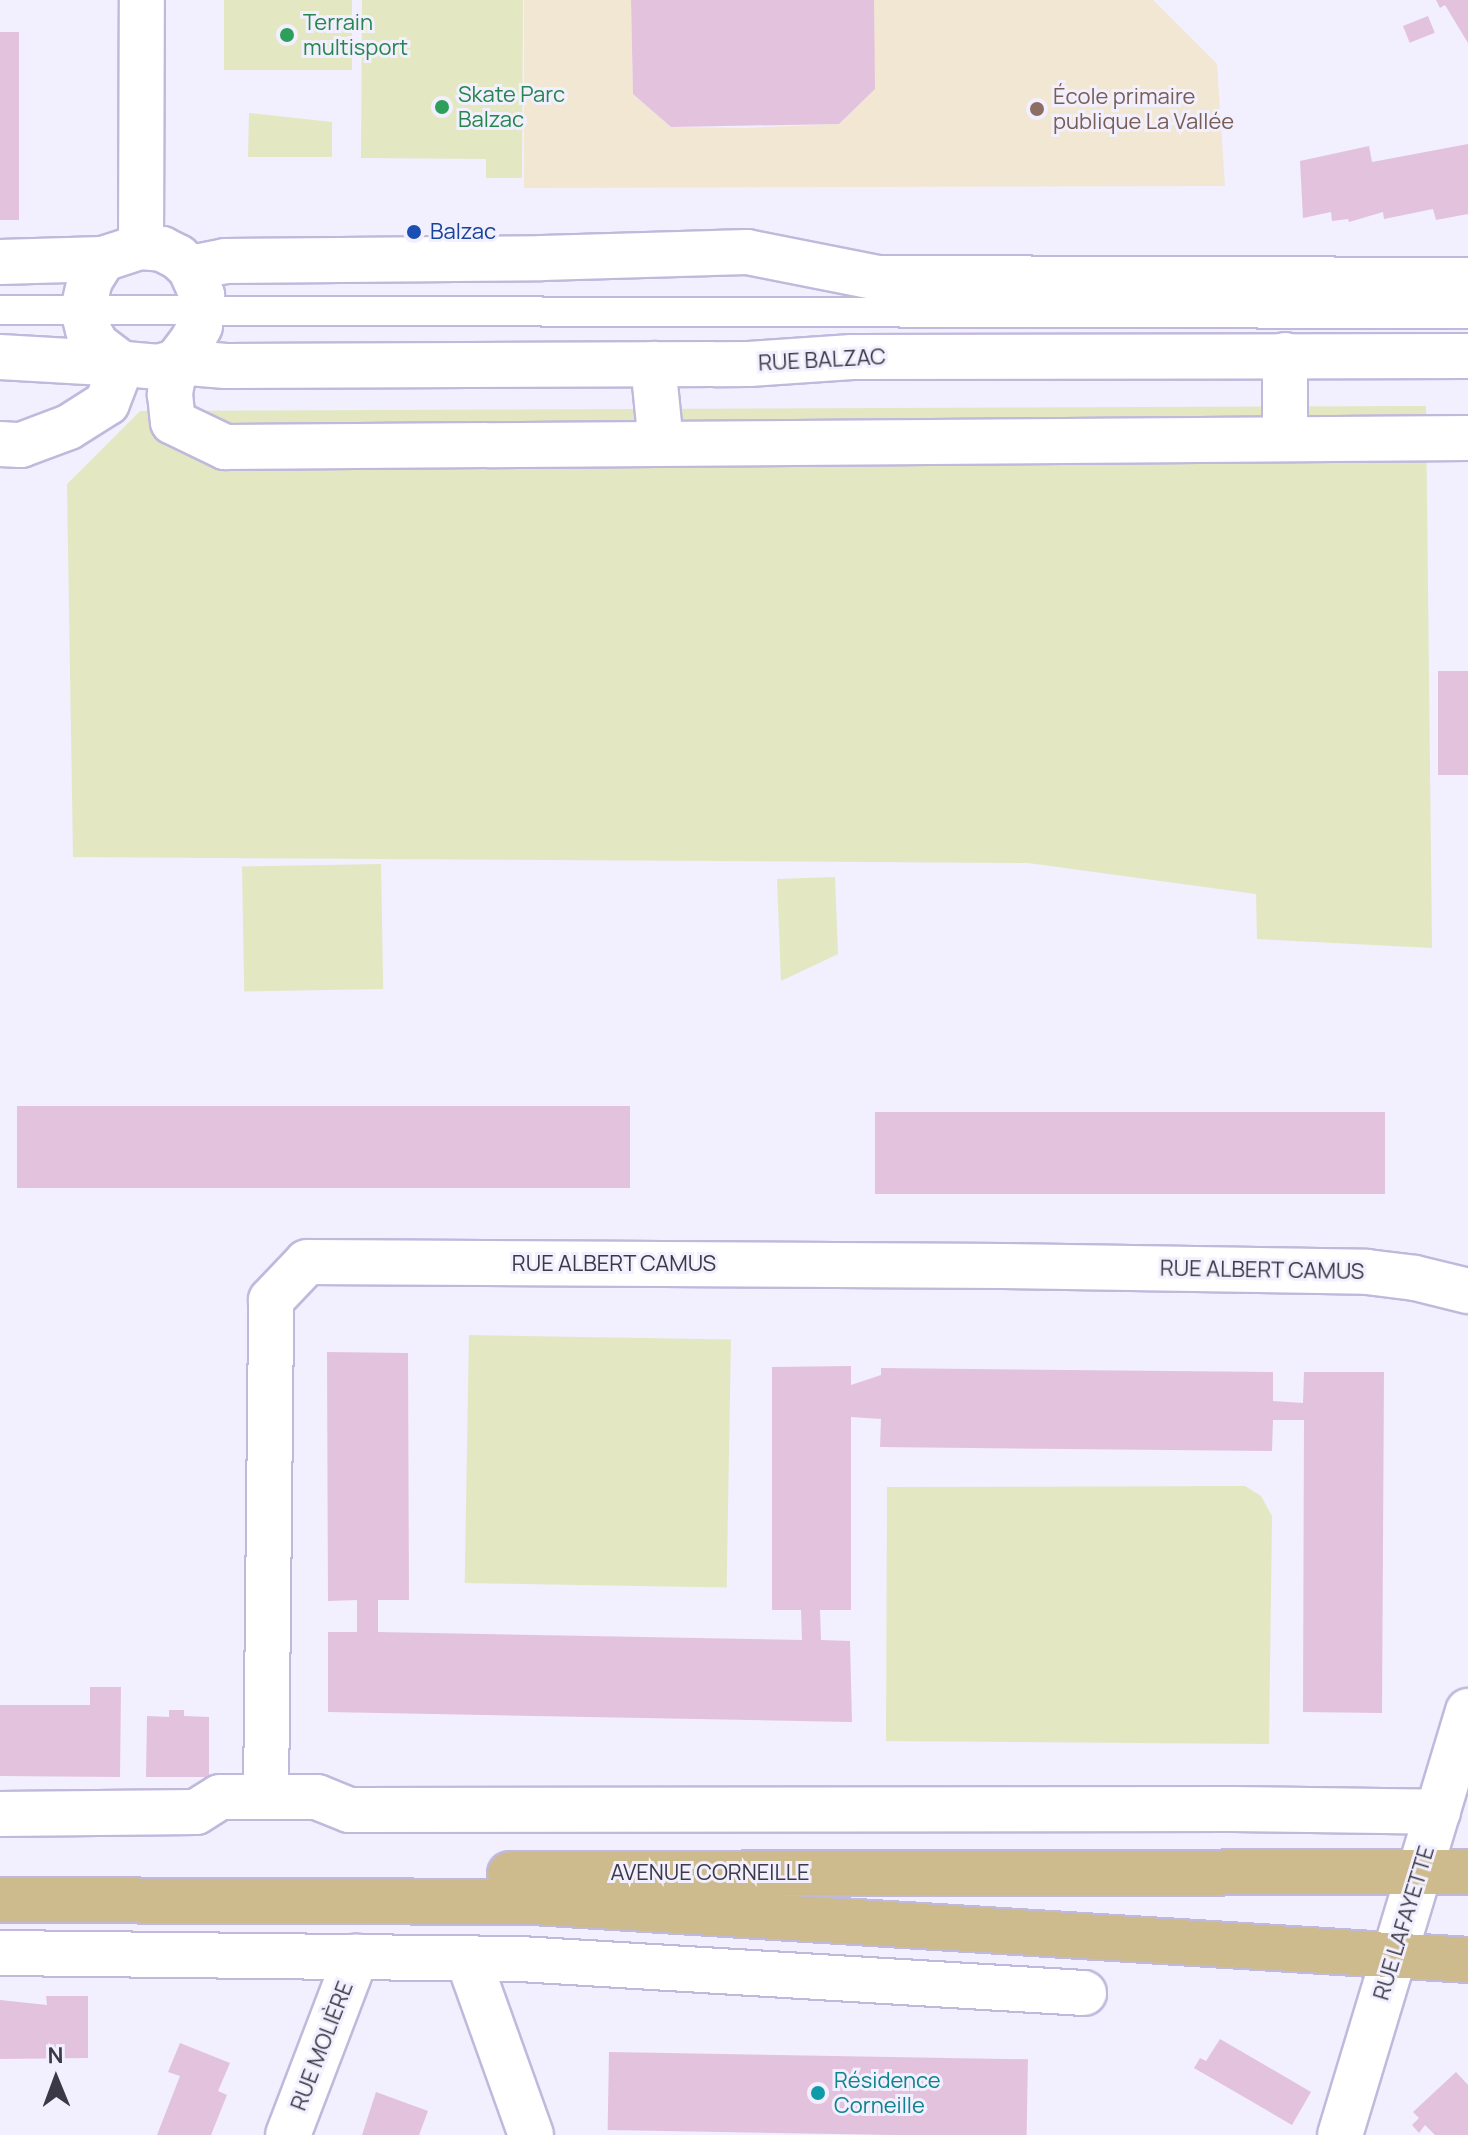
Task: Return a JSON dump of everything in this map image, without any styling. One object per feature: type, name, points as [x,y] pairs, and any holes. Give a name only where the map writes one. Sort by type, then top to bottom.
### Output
[{"type":"main road","name":"AVENUE CORNEILLE","points":[[0,1873],[1468,1872]]},
{"type":"main road","name":"AVENUE CORNEILLE","points":[[0,1900],[534,1902],[1394,1953],[1468,1960]]},
{"type":"street","points":[[122,364],[97,345],[88,330],[83,310],[90,280],[122,253],[142,0]]},
{"type":"street","points":[[0,262],[162,249],[190,268],[202,295],[203,310],[200,326],[176,362],[170,394],[173,422],[225,447],[1468,438]]},
{"type":"street","points":[[190,268],[225,261],[542,258],[747,252],[878,278],[1468,280]]},
{"type":"street","points":[[1285,355],[1285,439]]},
{"type":"street","name":"RUE BALZAC","points":[[122,364],[149,367],[176,362],[226,366],[749,364],[852,357],[1468,356]]},
{"type":"street","points":[[0,357],[122,364]]},
{"type":"street","points":[[11,444],[69,427],[107,403],[122,364]]},
{"type":"street","points":[[653,364],[661,444]]},
{"type":"street","name":"RUE ALBERT CAMUS","points":[[266,1797],[271,1300],[307,1262],[1004,1266],[1367,1272],[1415,1278],[1468,1291]]},
{"type":"street","name":"RUE LAFAYETTE","points":[[1340,2135],[1468,1711]]},
{"type":"street","points":[[0,1814],[196,1812],[220,1797],[317,1797],[349,1810],[1233,1809],[1438,1812]]},
{"type":"street","points":[[0,1953],[468,1959],[1084,1993]]},
{"type":"street","name":"RUE MOLIÈRE","points":[[288,2135],[356,1957]]},
{"type":"street","points":[[468,1959],[531,2135]]},
{"type":"lane","points":[[0,310],[1468,314]]},
{"type":"shaded area","name":"École primaire publique La Vallée","points":[[524,0],[631,0],[633,94],[671,127],[745,128],[839,124],[875,89],[837,0],[1153,0],[1217,64],[1225,186],[524,188]]},
{"type":"green space","name":"Terrain multisport","points":[[224,0],[352,0],[352,70],[224,70]]},
{"type":"green space","name":"Skate Parc Balzac","points":[[362,0],[523,0],[522,178],[486,178],[486,159],[361,158]]},
{"type":"green space","points":[[249,113],[332,122],[332,157],[248,157]]},
{"type":"green space","points":[[1426,406],[1432,948],[1257,939],[1256,894],[1028,863],[73,857],[67,484],[140,411]]},
{"type":"green space","points":[[381,864],[383,989],[244,991],[242,866]]},
{"type":"green space","points":[[835,877],[838,954],[781,981],[777,879]]},
{"type":"green space","points":[[469,1335],[731,1340],[727,1588],[465,1583]]},
{"type":"green space","points":[[1245,1486],[1261,1496],[1272,1516],[1269,1744],[886,1741],[887,1487]]},
{"type":"building","points":[[631,0],[874,0],[875,89],[839,124],[671,127],[633,94]]},
{"type":"building","points":[[1436,0],[1468,0],[1468,43],[1445,5],[1440,8]]},
{"type":"building","points":[[1428,16],[1435,33],[1410,43],[1403,26]]},
{"type":"building","points":[[0,32],[19,32],[19,220],[0,220]]},
{"type":"building","points":[[1468,144],[1468,214],[1436,220],[1433,209],[1384,219],[1383,212],[1349,222],[1348,219],[1332,221],[1331,212],[1303,218],[1300,161],[1369,146],[1372,162]]},
{"type":"building","points":[[1438,671],[1468,671],[1468,775],[1438,775]]},
{"type":"building","points":[[17,1106],[630,1106],[630,1188],[17,1188]]},
{"type":"building","points":[[875,1112],[1385,1112],[1385,1194],[875,1194]]},
{"type":"building","points":[[327,1352],[408,1353],[409,1600],[378,1600],[378,1632],[802,1640],[801,1610],[772,1610],[772,1367],[851,1366],[851,1385],[881,1375],[881,1368],[1273,1372],[1273,1401],[1303,1403],[1304,1372],[1384,1372],[1382,1713],[1303,1712],[1304,1420],[1273,1420],[1272,1451],[880,1447],[881,1419],[851,1417],[851,1610],[820,1610],[821,1640],[850,1641],[852,1722],[328,1712],[328,1632],[357,1632],[357,1600],[328,1601]]},
{"type":"building","points":[[90,1687],[121,1687],[120,1777],[0,1776],[0,1705],[90,1705]]},
{"type":"building","points":[[169,1710],[184,1710],[184,1716],[209,1717],[209,1777],[146,1777],[147,1716],[169,1717]]},
{"type":"building","points":[[46,1996],[88,1996],[88,2058],[0,2059],[0,2000],[47,2005]]},
{"type":"building","points":[[1220,2039],[1311,2092],[1292,2125],[1194,2068],[1200,2058],[1206,2061]]},
{"type":"building","points":[[180,2043],[230,2063],[218,2091],[227,2095],[211,2135],[157,2135],[180,2076],[168,2072]]},
{"type":"building","name":"Résidence Corneille","points":[[609,2052],[1028,2059],[1027,2135],[608,2130]]},
{"type":"building","points":[[1456,2072],[1468,2085],[1468,2135],[1435,2135],[1425,2125],[1419,2133],[1412,2125],[1419,2118],[1413,2112]]},
{"type":"building","points":[[376,2092],[428,2111],[419,2135],[362,2135]]},
{"type":"place","name":"Terrain multisport","points":[[287,35]]},
{"type":"place","name":"Skate Parc Balzac","points":[[442,107]]},
{"type":"place","name":"École primaire publique La Vallée","points":[[1037,109]]},
{"type":"place","name":"Balzac","points":[[414,232]]},
{"type":"place","name":"Résidence Corneille","points":[[818,2093]]}]
